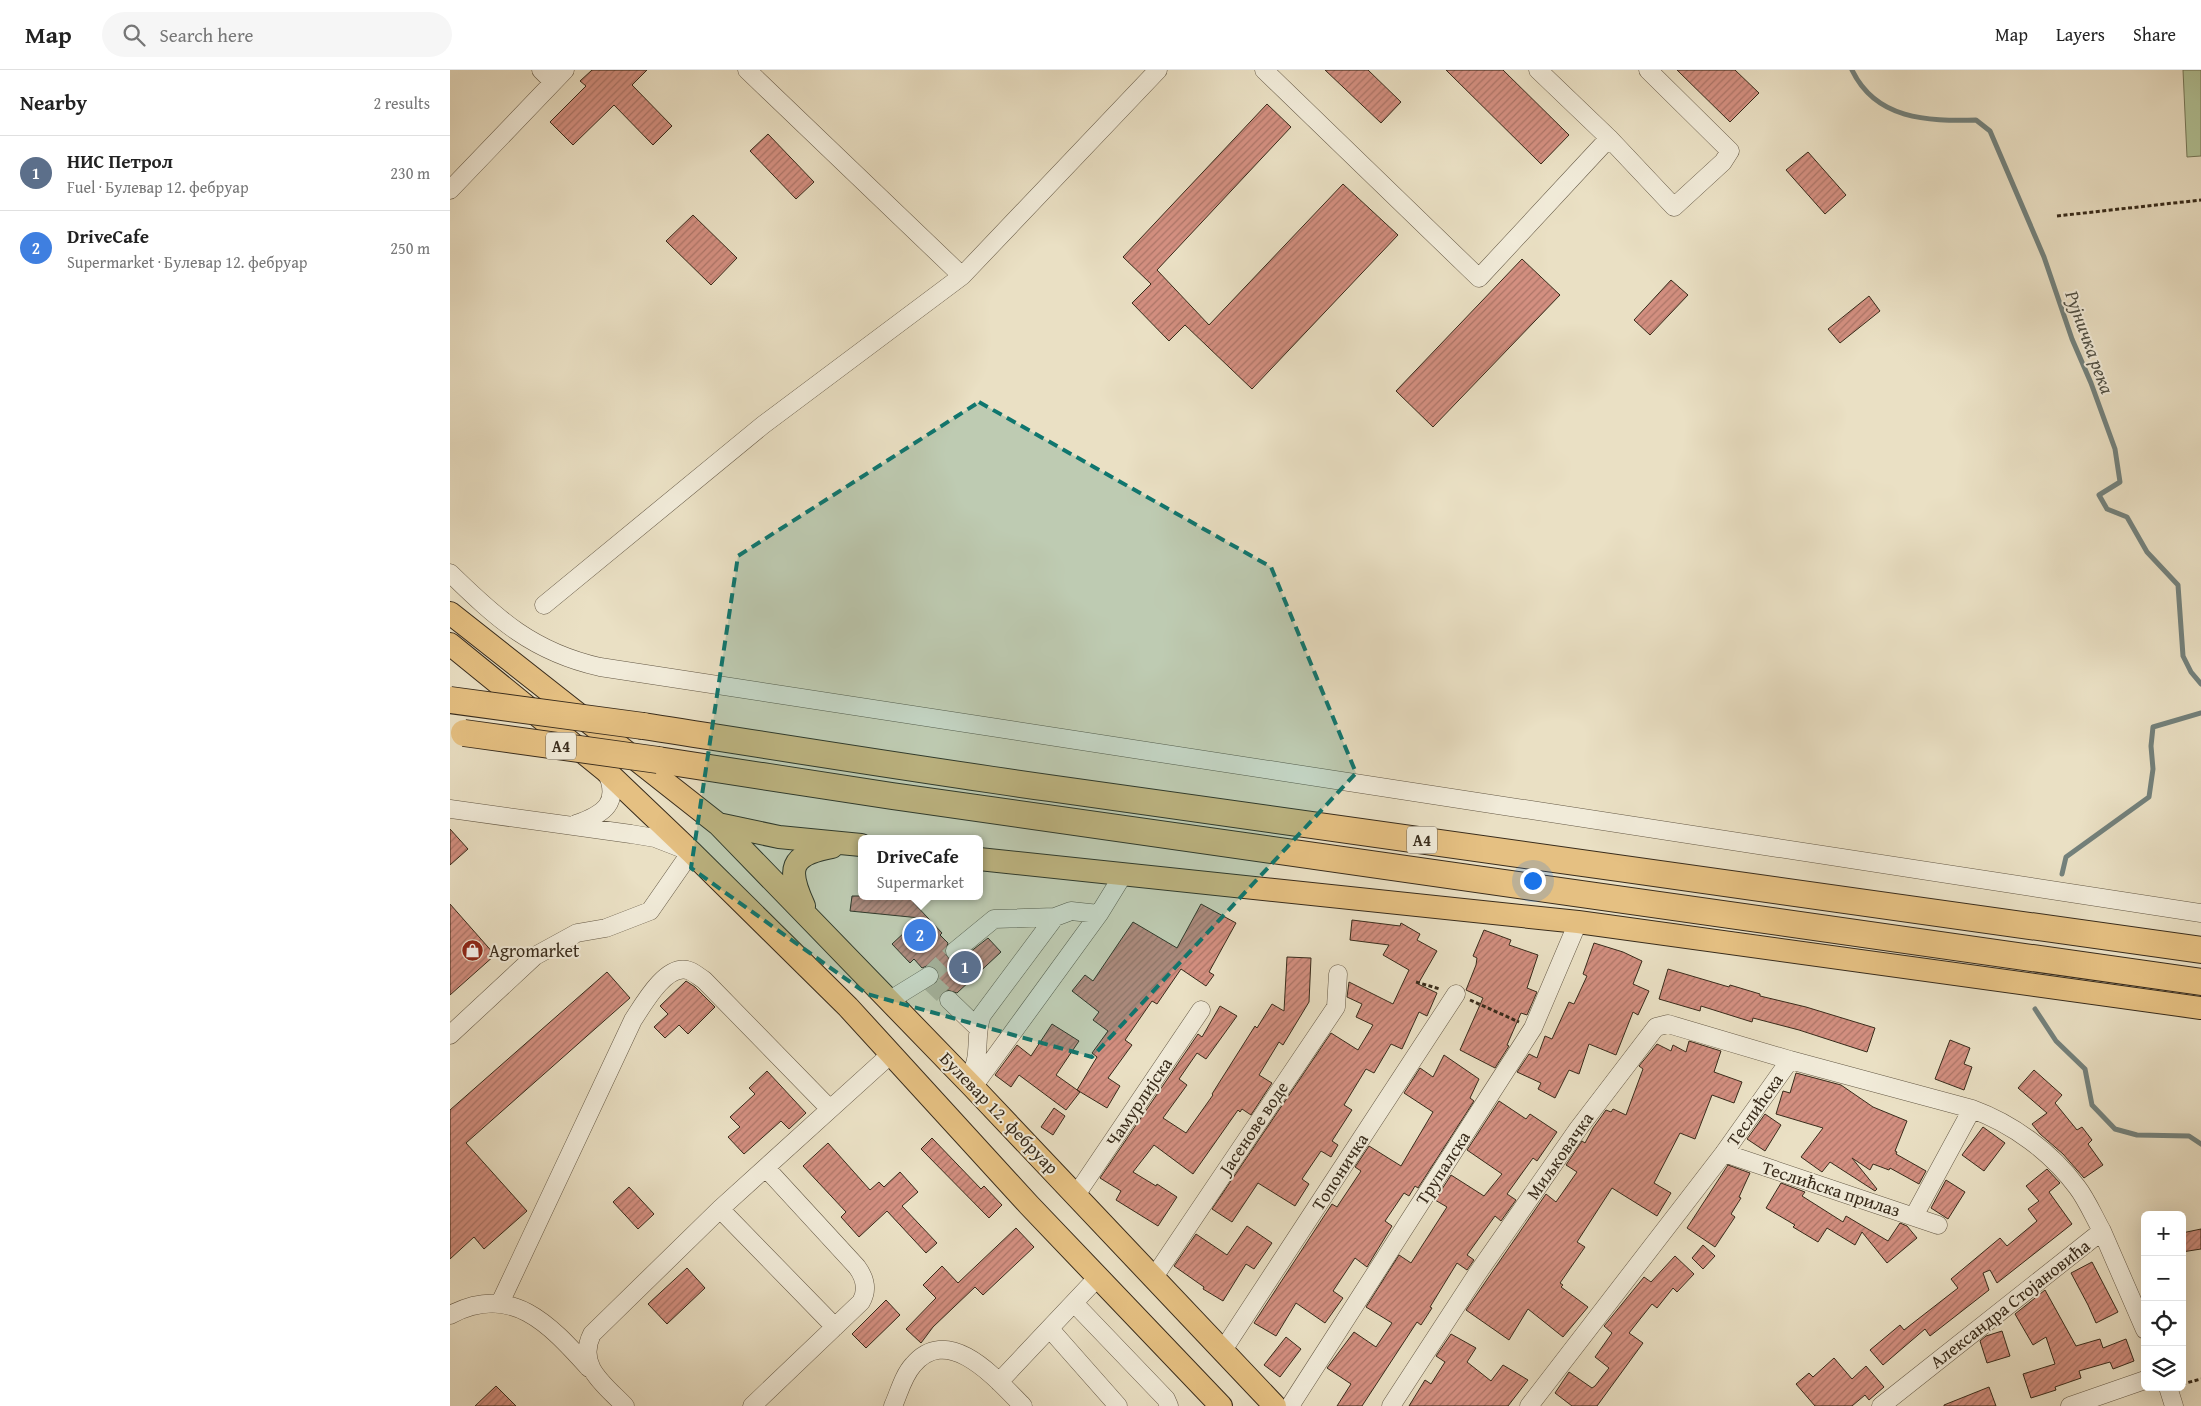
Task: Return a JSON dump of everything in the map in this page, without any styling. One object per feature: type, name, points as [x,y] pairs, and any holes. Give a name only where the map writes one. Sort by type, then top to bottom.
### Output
[{"type":"highway","name":"A4","points":[[450,700],[643,726],[1047,788],[1550,860],[1823,896],[2201,950]]},
{"type":"highway","name":"A4","points":[[457,732],[2201,982]]},
{"type":"main road","name":"Булевар 12. фебруар","points":[[450,613],[718,824],[970,1083],[1276,1406]]},
{"type":"main road","points":[[450,644],[606,771],[848,1007],[1098,1278],[1221,1406]]},
{"type":"main road","points":[[718,824],[779,837],[855,845]]},
{"type":"main road","points":[[809,916],[794,882],[794,866],[798,860],[810,852],[855,845]]},
{"type":"main road","points":[[983,859],[1578,922],[2201,1008]]},
{"type":"street","points":[[450,190],[559,76],[541,70]]},
{"type":"street","points":[[748,70],[962,276]]},
{"type":"street","points":[[544,605],[763,425],[962,276],[1158,70]]},
{"type":"street","points":[[1264,70],[1479,278],[1609,138]]},
{"type":"street","points":[[1538,70],[1609,138],[1674,207],[1724,162],[1730,151],[1648,70]]},
{"type":"street","points":[[450,573],[509,628],[526,639],[582,663],[616,670],[2201,913]]},
{"type":"street","points":[[573,825],[596,816],[607,807],[612,797],[610,780],[606,771]]},
{"type":"street","points":[[450,809],[656,838],[691,852],[650,911],[606,928],[577,933],[535,956],[450,1035]]},
{"type":"street","points":[[970,1083],[1099,914],[1123,875]]},
{"type":"street","points":[[955,951],[994,918],[1055,917],[1071,911],[1099,914]]},
{"type":"street","points":[[970,1083],[976,1061],[979,1041],[978,1028],[982,1016],[1055,917]]},
{"type":"street","name":"Трупалска","points":[[1290,1406],[1533,1028],[1578,922]]},
{"type":"street","points":[[500,1303],[633,1020],[660,983],[670,974],[677,970],[688,970],[704,980],[830,1110]]},
{"type":"street","name":"Јасенове воде","points":[[1154,1277],[1336,1007],[1338,974]]},
{"type":"street","points":[[890,1000],[928,978]]},
{"type":"street","name":"Топоничка","points":[[1223,1350],[1456,994]]},
{"type":"street","points":[[949,1000],[978,1028]]},
{"type":"street","name":"Чамурлијска","points":[[1076,1194],[1201,1010]]},
{"type":"street","name":"Миљковачка","points":[[1391,1406],[1477,1274],[1578,1129],[1656,1026],[1668,1024],[1790,1060]]},
{"type":"street","points":[[593,1372],[586,1352],[589,1340],[596,1328],[720,1209],[891,1054]]},
{"type":"street","name":"Теслићска","points":[[1529,1406],[1724,1153],[1790,1060],[1994,1117],[2011,1127],[2052,1161],[2077,1187],[2102,1231]]},
{"type":"street","points":[[1914,1216],[1972,1110]]},
{"type":"street","name":"Теслићска прилаз","points":[[1724,1153],[1938,1225]]},
{"type":"street","points":[[752,1406],[835,1327],[864,1297],[865,1292],[863,1278],[857,1267],[766,1168]]},
{"type":"street","points":[[720,1209],[835,1327]]},
{"type":"street","name":"Александра Стојановића","points":[[1881,1406],[2102,1231],[2141,1321]]},
{"type":"street","points":[[999,1382],[1098,1278]]},
{"type":"street","points":[[450,1315],[473,1306],[500,1303],[514,1306],[541,1320],[559,1335],[625,1406]]},
{"type":"street","points":[[1074,1303],[1166,1399],[1169,1406]]},
{"type":"street","points":[[1050,1329],[1118,1406]]},
{"type":"street","points":[[893,1406],[913,1364],[921,1358],[936,1352],[950,1351],[970,1358],[984,1367],[1023,1406]]},
{"type":"street","points":[[2070,1406],[2141,1381]]},
{"type":"street","points":[[2169,1391],[2174,1406]]},
{"type":"path","points":[[2057,216],[2201,200]]},
{"type":"path","points":[[1416,982],[1456,994],[1533,1028]]},
{"type":"path","points":[[2186,1383],[2201,1379]]},
{"type":"highlighted area","points":[[979,402],[1271,567],[1356,773],[1092,1057],[867,994],[691,868],[738,556]]},
{"type":"green space","points":[[2183,70],[2201,70],[2201,156],[2187,157]]},
{"type":"building","points":[[592,70],[647,70],[632,85],[672,126],[653,145],[614,105],[573,145],[550,122],[586,86],[580,81]]},
{"type":"building","points":[[1325,70],[1368,70],[1401,102],[1381,123]]},
{"type":"building","points":[[1446,70],[1503,70],[1569,135],[1541,164]]},
{"type":"building","points":[[1677,70],[1735,70],[1759,93],[1730,122]]},
{"type":"building","points":[[1267,104],[1291,127],[1157,270],[1209,325],[1343,184],[1398,235],[1252,389],[1185,325],[1169,341],[1132,303],[1151,284],[1123,257]]},
{"type":"building","points":[[768,134],[814,182],[796,199],[750,151]]},
{"type":"building","points":[[1808,152],[1846,195],[1825,214],[1786,170]]},
{"type":"building","points":[[693,215],[737,258],[711,285],[666,241]]},
{"type":"building","points":[[1522,259],[1560,295],[1433,427],[1396,391]]},
{"type":"building","points":[[1671,280],[1688,295],[1650,335],[1634,320]]},
{"type":"building","points":[[1869,296],[1880,311],[1840,343],[1828,329]]},
{"type":"building","points":[[450,829],[468,849],[450,865]]},
{"type":"building","points":[[852,896],[858,896],[858,900],[913,900],[913,902],[942,933],[940,935],[948,943],[945,953],[951,961],[961,959],[988,938],[1001,952],[957,993],[947,990],[939,996],[931,987],[939,981],[938,970],[929,965],[922,968],[914,959],[910,963],[892,944],[920,918],[850,911]]},
{"type":"building","points":[[450,904],[495,955],[450,995]]},
{"type":"building","points":[[1201,904],[1236,923],[1209,972],[1214,975],[1206,986],[1181,969],[1157,1004],[1152,1001],[1125,1040],[1132,1045],[1108,1078],[1120,1086],[1107,1108],[1077,1090],[1097,1057],[1092,1053],[1108,1031],[1093,1020],[1099,1012],[1072,991],[1085,975],[1093,981],[1133,922],[1177,948]]},
{"type":"building","points":[[1352,920],[1400,926],[1401,923],[1420,934],[1417,940],[1437,951],[1418,984],[1437,993],[1427,1016],[1419,1012],[1402,1049],[1391,1044],[1374,1073],[1366,1069],[1344,1105],[1352,1110],[1332,1141],[1338,1145],[1331,1157],[1321,1151],[1302,1179],[1309,1184],[1295,1206],[1258,1183],[1232,1222],[1212,1209],[1331,1033],[1358,1050],[1373,1025],[1356,1017],[1362,1004],[1347,997],[1349,982],[1393,1004],[1409,970],[1383,955],[1389,945],[1350,940]]},
{"type":"building","points":[[1484,930],[1511,940],[1509,945],[1538,955],[1527,988],[1537,992],[1527,1015],[1521,1013],[1507,1045],[1509,1046],[1495,1068],[1460,1050],[1483,998],[1466,990],[1476,965],[1477,958],[1473,956]]},
{"type":"building","points":[[1594,943],[1623,952],[1642,961],[1633,984],[1649,991],[1638,1015],[1633,1012],[1616,1055],[1589,1044],[1579,1074],[1569,1070],[1555,1098],[1538,1089],[1541,1083],[1517,1072],[1529,1054],[1537,1058],[1545,1036],[1552,1039],[1569,1002],[1574,1004],[1587,976],[1583,974]]},
{"type":"building","points":[[1287,957],[1311,958],[1309,1002],[1283,1045],[1279,1042],[1259,1075],[1272,1083],[1251,1115],[1242,1109],[1240,1112],[1238,1110],[1193,1174],[1154,1145],[1133,1172],[1177,1197],[1158,1226],[1116,1200],[1121,1191],[1100,1178],[1198,1034],[1202,1037],[1220,1006],[1237,1016],[1206,1059],[1197,1053],[1179,1079],[1187,1085],[1163,1118],[1186,1133],[1213,1095],[1255,1026],[1257,1028],[1272,1004],[1284,1011]]},
{"type":"building","points":[[1668,969],[1729,987],[1730,985],[1760,994],[1760,996],[1806,1007],[1875,1028],[1867,1052],[1799,1030],[1753,1018],[1752,1022],[1701,1006],[1700,1011],[1659,999]]},
{"type":"building","points":[[607,972],[630,998],[466,1143],[527,1211],[484,1249],[474,1237],[450,1259],[450,1110]]},
{"type":"building","points":[[686,981],[695,987],[715,1007],[688,1034],[679,1025],[665,1038],[654,1027],[668,1014],[660,1006]]},
{"type":"building","points":[[1052,1024],[1079,1041],[1056,1075],[1080,1092],[1066,1110],[1019,1075],[1011,1087],[995,1075],[1017,1045],[1031,1056]]},
{"type":"building","points":[[1950,1040],[1970,1048],[1964,1064],[1972,1067],[1964,1090],[1935,1079]]},
{"type":"building","points":[[1689,1041],[1721,1051],[1714,1072],[1742,1082],[1734,1103],[1712,1095],[1695,1139],[1680,1133],[1654,1183],[1671,1193],[1657,1216],[1612,1188],[1577,1242],[1585,1247],[1560,1283],[1563,1285],[1561,1287],[1588,1307],[1563,1337],[1528,1309],[1509,1340],[1466,1310],[1546,1194],[1556,1202],[1577,1172],[1566,1165],[1582,1141],[1585,1143],[1606,1110],[1611,1112],[1613,1109],[1626,1115],[1643,1069],[1639,1066],[1657,1044],[1671,1051],[1673,1045],[1686,1052]]},
{"type":"building","points":[[1444,1055],[1479,1079],[1470,1098],[1474,1101],[1418,1188],[1415,1186],[1409,1196],[1404,1193],[1385,1221],[1392,1226],[1367,1267],[1355,1258],[1333,1291],[1343,1298],[1325,1323],[1296,1303],[1276,1336],[1254,1323],[1332,1204],[1337,1207],[1361,1171],[1355,1167],[1369,1146],[1401,1166],[1433,1112],[1404,1093],[1420,1068],[1433,1077]]},
{"type":"building","points":[[2034,1070],[2062,1095],[2055,1103],[2077,1130],[2082,1127],[2092,1140],[2088,1144],[2103,1165],[2084,1178],[2063,1154],[2040,1134],[2032,1124],[2047,1113],[2018,1088]]},
{"type":"building","points":[[767,1071],[806,1113],[789,1129],[781,1121],[744,1154],[728,1137],[740,1127],[730,1117],[755,1094],[749,1088]]},
{"type":"building","points":[[1796,1073],[1841,1085],[1873,1107],[1907,1121],[1895,1151],[1897,1152],[1896,1154],[1926,1171],[1919,1184],[1890,1168],[1889,1170],[1873,1164],[1870,1170],[1852,1158],[1877,1189],[1875,1191],[1830,1162],[1822,1172],[1801,1157],[1823,1128],[1776,1114],[1783,1091],[1790,1093]]},
{"type":"building","points":[[1499,1101],[1526,1119],[1530,1114],[1557,1132],[1537,1161],[1533,1158],[1507,1194],[1516,1200],[1501,1221],[1495,1216],[1467,1255],[1474,1260],[1467,1270],[1457,1263],[1421,1325],[1417,1322],[1362,1406],[1337,1406],[1351,1384],[1327,1368],[1354,1332],[1376,1347],[1392,1323],[1366,1307],[1399,1255],[1411,1263],[1447,1207],[1435,1200],[1451,1175],[1484,1196],[1502,1174],[1467,1150]]},
{"type":"building","points":[[1054,1108],[1065,1116],[1053,1135],[1041,1127]]},
{"type":"building","points":[[1765,1114],[1781,1125],[1765,1151],[1747,1139]]},
{"type":"building","points":[[1983,1127],[2005,1143],[1984,1171],[1962,1155]]},
{"type":"building","points":[[932,1138],[981,1189],[984,1186],[1002,1205],[989,1218],[921,1149]]},
{"type":"building","points":[[828,1143],[870,1190],[879,1182],[884,1187],[900,1172],[918,1192],[902,1206],[937,1243],[926,1253],[887,1211],[859,1237],[841,1217],[846,1212],[803,1166]]},
{"type":"building","points":[[1728,1165],[1750,1173],[1739,1197],[1741,1198],[1731,1214],[1735,1217],[1715,1247],[1687,1228]]},
{"type":"building","points":[[2047,1169],[2060,1183],[2049,1192],[2072,1224],[1997,1283],[1990,1270],[1983,1273],[1989,1290],[1930,1336],[1925,1329],[1883,1365],[1870,1350],[1900,1325],[1904,1330],[1958,1288],[1951,1279],[2000,1238],[2007,1246],[2037,1221],[2028,1209],[2039,1201],[2026,1186]]},
{"type":"building","points":[[1946,1180],[1965,1192],[1948,1219],[1931,1208]]},
{"type":"building","points":[[1781,1183],[1805,1192],[1802,1196],[1843,1222],[1846,1216],[1888,1241],[1900,1223],[1907,1226],[1917,1238],[1887,1263],[1862,1232],[1855,1245],[1827,1228],[1818,1242],[1793,1227],[1795,1225],[1766,1208]]},
{"type":"building","points":[[629,1187],[654,1214],[638,1229],[613,1202]]},
{"type":"building","points":[[1247,1226],[1272,1243],[1254,1269],[1246,1264],[1223,1301],[1203,1289],[1204,1287],[1174,1266],[1196,1234],[1227,1255]]},
{"type":"building","points":[[1016,1228],[1034,1247],[983,1295],[975,1287],[933,1327],[921,1343],[906,1329],[936,1298],[923,1285],[942,1266],[958,1283]]},
{"type":"building","points":[[2201,1229],[2201,1249],[2186,1251],[2186,1232]]},
{"type":"building","points":[[1703,1245],[1715,1256],[1703,1269],[1692,1258]]},
{"type":"building","points":[[1675,1256],[1694,1274],[1677,1292],[1673,1288],[1657,1308],[1652,1304],[1629,1333],[1643,1343],[1597,1406],[1572,1406],[1555,1393],[1569,1372],[1592,1388],[1595,1386],[1609,1368],[1595,1357],[1612,1333],[1604,1326],[1644,1277],[1651,1282]]},
{"type":"building","points":[[2092,1262],[2118,1312],[2096,1323],[2071,1273]]},
{"type":"building","points":[[687,1268],[705,1288],[667,1324],[648,1304]]},
{"type":"building","points":[[2045,1290],[2076,1346],[2100,1339],[2103,1348],[2126,1339],[2134,1361],[2113,1369],[2110,1362],[2079,1371],[2081,1378],[2055,1387],[2056,1390],[2031,1398],[2023,1374],[2055,1364],[2046,1337],[2033,1345],[2015,1314]]},
{"type":"building","points":[[886,1300],[900,1315],[866,1348],[852,1334]]},
{"type":"building","points":[[2002,1331],[2010,1356],[1987,1363],[1980,1341],[1986,1336]]},
{"type":"building","points":[[1451,1334],[1476,1348],[1467,1362],[1491,1381],[1503,1365],[1528,1380],[1508,1406],[1409,1406],[1425,1380],[1431,1384],[1445,1362],[1436,1356]]},
{"type":"building","points":[[1286,1337],[1301,1349],[1280,1377],[1264,1365]]},
{"type":"building","points":[[1834,1358],[1852,1379],[1866,1366],[1884,1387],[1869,1400],[1865,1395],[1852,1406],[1815,1406],[1796,1384],[1809,1373],[1813,1377]]},
{"type":"building","points":[[496,1386],[516,1406],[475,1406]]},
{"type":"building","points":[[1989,1387],[1996,1406],[1944,1406],[1944,1405]]},
{"type":"waterway","name":"Рујничка река","points":[[1852,70],[1862,87],[1889,108],[1922,118],[1976,120],[1990,131],[2044,257],[2072,339],[2091,383],[2115,449],[2120,482],[2099,495],[2107,509],[2127,517],[2147,552],[2178,585],[2183,656],[2191,672],[2201,684]]},
{"type":"waterway","name":"Рујничка река","points":[[2062,874],[2066,857],[2149,797],[2153,769],[2151,746],[2153,727],[2201,713]]},
{"type":"waterway","name":"Рујничка река","points":[[2035,1009],[2056,1041],[2085,1069],[2092,1105],[2115,1129],[2137,1135],[2189,1136],[2201,1144]]},
{"type":"tunnel","points":[[929,976],[955,951]]},
{"type":"tunnel","points":[[930,982],[949,1000]]},
{"type":"place","name":"DriveCafe","points":[[920,935]]},
{"type":"place","name":"Agromarket","points":[[473,951]]},
{"type":"place","name":"НИС Петрол","points":[[965,967]]}]
